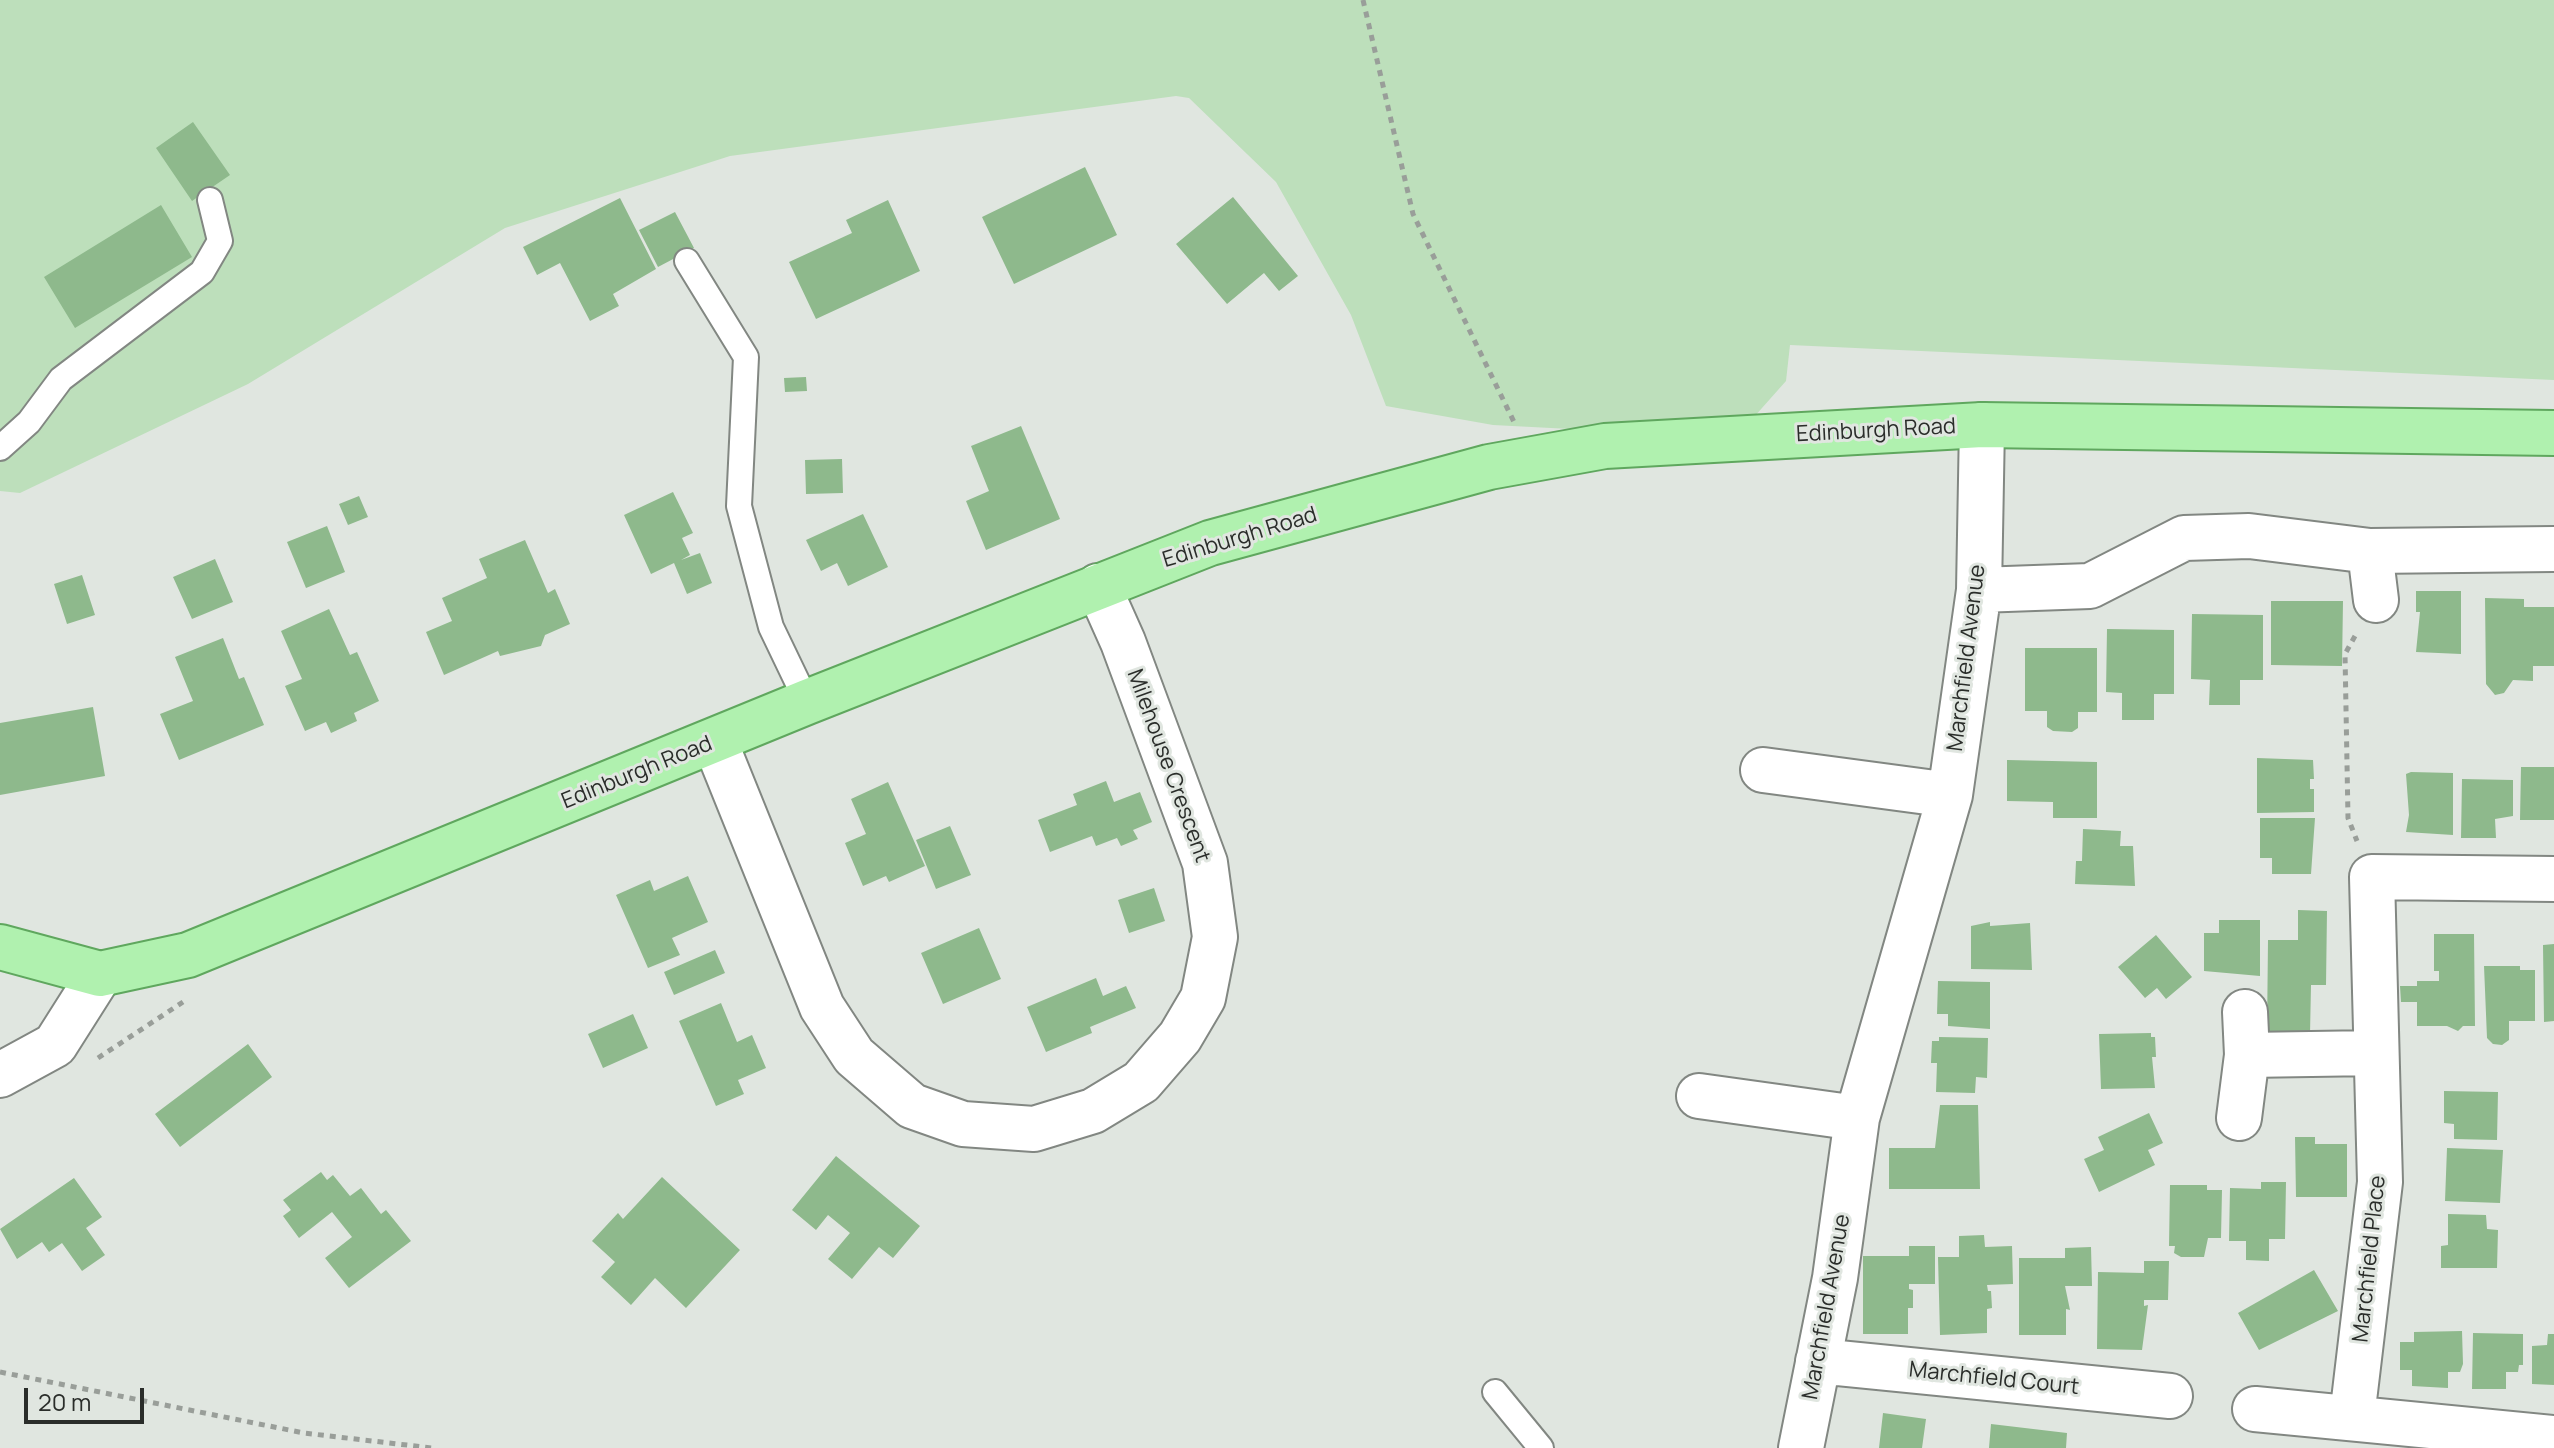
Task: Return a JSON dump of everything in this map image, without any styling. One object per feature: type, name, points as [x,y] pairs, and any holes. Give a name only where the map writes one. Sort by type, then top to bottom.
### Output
[{"type":"main road","name":"Edinburgh Road","points":[[0,947],[100,974],[188,955],[807,702],[1210,543],[1489,467],[1605,446],[1982,425],[2554,433]]},
{"type":"street","name":"Marchfield Avenue","points":[[1801,1448],[1835,1278],[1857,1118],[1950,795],[1979,590],[1982,425]]},
{"type":"street","points":[[1979,590],[2090,586],[2184,538],[2249,536],[2370,551],[2554,549]]},
{"type":"street","points":[[2370,551],[2376,600]]},
{"type":"street","name":"Milehouse Crescent","points":[[715,742],[822,1007],[854,1056],[912,1106],[963,1124],[1034,1129],[1093,1111],[1141,1082],[1180,1037],[1203,998],[1215,937],[1205,863],[1123,642],[1098,586]]},
{"type":"street","points":[[1763,770],[1950,795]]},
{"type":"street","points":[[2372,877],[2554,879]]},
{"type":"street","name":"Marchfield Place","points":[[2352,1417],[2380,1182],[2372,877]]},
{"type":"street","points":[[0,1075],[55,1045],[100,974]]},
{"type":"street","points":[[2239,1118],[2247,1055],[2245,1012]]},
{"type":"street","points":[[2247,1055],[2375,1053]]},
{"type":"street","points":[[1699,1096],[1857,1118]]},
{"type":"street","name":"Marchfield Court","points":[[1818,1361],[2170,1396]]},
{"type":"street","points":[[2255,1409],[2554,1438]]},
{"type":"lane","points":[[0,448],[29,422],[61,379],[202,272],[220,241],[210,200]]},
{"type":"lane","points":[[687,261],[746,357],[739,506],[771,627],[807,702]]},
{"type":"lane","points":[[1495,1392],[1541,1448]]},
{"type":"path","points":[[1363,0],[1413,214],[1533,460]]},
{"type":"path","points":[[2372,877],[2348,818],[2345,654],[2376,600]]},
{"type":"path","points":[[93,1060],[194,997]]},
{"type":"path","points":[[0,1372],[304,1433],[432,1448]]},
{"type":"green space","points":[[0,0],[2554,0],[2554,380],[1790,345],[1786,381],[1754,417],[1609,431],[1493,425],[1386,406],[1351,315],[1276,182],[1189,98],[1176,96],[730,156],[505,228],[248,384],[20,493],[0,491]]},
{"type":"building","points":[[193,122],[230,175],[192,201],[156,148]]},
{"type":"building","points":[[1085,167],[1117,235],[1014,284],[982,217]]},
{"type":"building","points":[[1233,197],[1298,276],[1279,291],[1264,273],[1227,304],[1176,244]]},
{"type":"building","points":[[620,198],[656,269],[613,294],[619,306],[590,321],[560,263],[537,275],[523,247]]},
{"type":"building","points":[[888,200],[920,271],[816,319],[789,262],[852,233],[846,220]]},
{"type":"building","points":[[161,205],[192,257],[75,328],[44,277]]},
{"type":"building","points":[[675,212],[694,248],[658,267],[639,230]]},
{"type":"building","points":[[806,377],[807,391],[785,392],[784,378]]},
{"type":"building","points":[[1021,426],[1060,519],[986,550],[966,501],[989,491],[971,446]]},
{"type":"building","points":[[842,459],[843,493],[806,494],[805,460]]},
{"type":"building","points":[[673,492],[693,533],[682,538],[690,555],[681,560],[700,553],[712,583],[687,594],[674,563],[651,574],[624,515]]},
{"type":"building","points":[[359,496],[368,517],[348,525],[339,504]]},
{"type":"building","points":[[863,514],[888,567],[848,586],[837,563],[821,571],[806,540]]},
{"type":"building","points":[[327,526],[345,572],[306,588],[287,542]]},
{"type":"building","points":[[525,540],[548,593],[555,589],[570,624],[545,635],[541,646],[500,656],[498,651],[444,675],[426,632],[452,621],[442,598],[487,578],[479,559]]},
{"type":"building","points":[[215,559],[233,602],[192,619],[173,577]]},
{"type":"building","points":[[82,575],[95,615],[67,624],[54,584]]},
{"type":"building","points":[[2416,591],[2461,591],[2461,654],[2416,652],[2420,612],[2416,612]]},
{"type":"building","points":[[2485,598],[2524,599],[2524,607],[2554,607],[2554,666],[2533,666],[2533,681],[2513,680],[2504,693],[2495,695],[2486,684]]},
{"type":"building","points":[[2271,601],[2343,601],[2342,666],[2271,665]]},
{"type":"building","points":[[329,609],[350,655],[357,652],[379,701],[354,713],[357,721],[331,733],[326,722],[305,731],[285,686],[302,679],[281,631]]},
{"type":"building","points":[[2192,614],[2263,615],[2263,680],[2240,680],[2240,705],[2209,705],[2210,680],[2191,679]]},
{"type":"building","points":[[2107,629],[2174,630],[2174,694],[2154,694],[2154,720],[2122,720],[2122,693],[2106,692]]},
{"type":"building","points":[[223,638],[239,679],[244,677],[264,725],[179,760],[160,714],[193,701],[175,657]]},
{"type":"building","points":[[2025,648],[2097,648],[2097,712],[2078,712],[2078,728],[2072,732],[2053,731],[2047,727],[2047,711],[2025,711]]},
{"type":"building","points":[[93,707],[105,776],[0,795],[0,723]]},
{"type":"building","points":[[2257,758],[2313,760],[2314,779],[2310,779],[2310,789],[2314,789],[2314,812],[2257,813]]},
{"type":"building","points":[[2007,760],[2097,762],[2097,818],[2053,818],[2053,802],[2007,801]]},
{"type":"building","points":[[2521,767],[2554,767],[2554,820],[2520,820]]},
{"type":"building","points":[[2453,773],[2453,835],[2406,832],[2409,815],[2406,774]]},
{"type":"building","points":[[2462,779],[2513,780],[2513,816],[2495,819],[2496,838],[2461,838]]},
{"type":"building","points":[[1106,781],[1114,802],[1140,792],[1152,822],[1133,830],[1138,839],[1121,846],[1117,838],[1096,846],[1092,836],[1050,852],[1038,820],[1077,805],[1073,794]]},
{"type":"building","points":[[888,782],[925,866],[889,882],[886,876],[863,886],[845,843],[866,834],[851,799]]},
{"type":"building","points":[[2260,818],[2315,818],[2311,874],[2272,874],[2272,858],[2260,858]]},
{"type":"building","points":[[950,826],[971,875],[936,889],[916,840]]},
{"type":"building","points":[[2083,829],[2121,831],[2120,846],[2133,846],[2135,886],[2075,884],[2076,861],[2082,861]]},
{"type":"building","points":[[688,876],[708,922],[672,938],[680,955],[648,968],[616,895],[650,880],[654,891]]},
{"type":"building","points":[[1154,888],[1165,921],[1129,933],[1118,900]]},
{"type":"building","points":[[2298,910],[2327,911],[2326,985],[2311,985],[2310,1034],[2267,1033],[2268,940],[2298,940]]},
{"type":"building","points":[[2219,920],[2260,920],[2260,976],[2204,971],[2204,933],[2219,933]]},
{"type":"building","points":[[1990,922],[1990,926],[2030,923],[2032,970],[1971,969],[1971,926]]},
{"type":"building","points":[[979,928],[1001,979],[943,1004],[921,953]]},
{"type":"building","points":[[2434,934],[2474,934],[2475,1026],[2463,1026],[2458,1031],[2447,1026],[2417,1026],[2417,1002],[2401,1002],[2400,986],[2417,986],[2417,981],[2439,981],[2439,971],[2434,971]]},
{"type":"building","points":[[2156,935],[2192,977],[2166,999],[2157,988],[2145,998],[2118,967]]},
{"type":"building","points":[[2554,944],[2554,1021],[2544,1022],[2543,945]]},
{"type":"building","points":[[715,950],[725,973],[674,995],[664,972]]},
{"type":"building","points":[[2484,966],[2520,966],[2520,970],[2535,970],[2535,1021],[2509,1021],[2509,1040],[2502,1045],[2493,1044],[2487,1038]]},
{"type":"building","points":[[1096,978],[1103,996],[1126,986],[1136,1008],[1090,1027],[1092,1033],[1046,1052],[1027,1007]]},
{"type":"building","points":[[1938,981],[1990,982],[1990,1029],[1948,1026],[1948,1014],[1937,1014]]},
{"type":"building","points":[[721,1003],[737,1042],[752,1035],[766,1068],[738,1080],[744,1094],[716,1106],[679,1021]]},
{"type":"building","points":[[633,1014],[648,1048],[603,1068],[588,1034]]},
{"type":"building","points":[[2151,1033],[2151,1037],[2155,1037],[2156,1057],[2152,1057],[2155,1088],[2101,1089],[2099,1034]]},
{"type":"building","points":[[1939,1037],[1988,1038],[1987,1078],[1976,1077],[1975,1093],[1936,1092],[1937,1063],[1931,1063],[1932,1041],[1939,1041]]},
{"type":"building","points":[[248,1044],[272,1077],[180,1147],[155,1114]]},
{"type":"building","points":[[2444,1091],[2498,1092],[2497,1140],[2454,1139],[2454,1124],[2444,1123]]},
{"type":"building","points":[[1940,1105],[1978,1105],[1980,1189],[1889,1189],[1889,1148],[1935,1148]]},
{"type":"building","points":[[2149,1113],[2163,1143],[2148,1150],[2155,1165],[2099,1192],[2084,1159],[2104,1150],[2098,1137]]},
{"type":"building","points":[[2295,1137],[2315,1137],[2315,1144],[2347,1144],[2347,1197],[2296,1197]]},
{"type":"building","points":[[2447,1148],[2503,1150],[2500,1203],[2445,1201]]},
{"type":"building","points":[[836,1156],[920,1226],[893,1258],[879,1247],[852,1279],[828,1259],[850,1233],[828,1215],[816,1230],[792,1210]]},
{"type":"building","points":[[321,1172],[327,1180],[333,1175],[350,1196],[361,1188],[381,1214],[386,1210],[411,1241],[349,1288],[325,1258],[352,1237],[332,1212],[299,1238],[283,1216],[291,1210],[283,1200]]},
{"type":"building","points":[[662,1177],[740,1250],[686,1308],[655,1278],[631,1305],[601,1277],[615,1262],[592,1241],[618,1213],[623,1219]]},
{"type":"building","points":[[74,1178],[102,1217],[86,1228],[105,1255],[82,1271],[62,1243],[49,1252],[42,1242],[17,1259],[0,1229]]},
{"type":"building","points":[[2261,1182],[2286,1182],[2285,1239],[2269,1239],[2269,1261],[2246,1260],[2246,1241],[2229,1241],[2230,1188],[2261,1189]]},
{"type":"building","points":[[2170,1185],[2207,1185],[2207,1190],[2222,1190],[2221,1238],[2208,1238],[2204,1257],[2181,1257],[2174,1253],[2175,1246],[2169,1246]]},
{"type":"building","points":[[2448,1214],[2486,1215],[2487,1229],[2498,1230],[2497,1268],[2441,1268],[2441,1246],[2448,1245]]},
{"type":"building","points":[[1984,1235],[1985,1247],[2012,1246],[2013,1284],[1987,1285],[1988,1291],[1991,1291],[1992,1308],[1987,1309],[1987,1333],[1940,1335],[1938,1257],[1959,1257],[1959,1236]]},
{"type":"building","points":[[1909,1246],[1935,1246],[1935,1284],[1909,1284],[1909,1289],[1913,1290],[1913,1308],[1908,1308],[1908,1334],[1863,1334],[1863,1256],[1909,1256]]},
{"type":"building","points":[[2091,1247],[2092,1286],[2065,1286],[2070,1310],[2066,1309],[2066,1335],[2019,1335],[2019,1258],[2065,1258],[2065,1248]]},
{"type":"building","points":[[2144,1261],[2169,1261],[2168,1300],[2144,1300],[2144,1306],[2148,1305],[2142,1350],[2097,1349],[2098,1272],[2144,1273]]},
{"type":"building","points":[[2314,1270],[2338,1311],[2259,1350],[2238,1313]]},
{"type":"building","points":[[2462,1331],[2463,1364],[2460,1372],[2448,1372],[2448,1388],[2412,1386],[2412,1370],[2400,1370],[2400,1342],[2414,1342],[2414,1332]]},
{"type":"building","points":[[2473,1333],[2523,1334],[2523,1365],[2519,1365],[2518,1372],[2506,1372],[2506,1389],[2472,1389]]},
{"type":"building","points":[[2548,1334],[2554,1334],[2554,1385],[2532,1384],[2532,1346],[2547,1345]]},
{"type":"building","points":[[1883,1413],[1926,1419],[1922,1448],[1879,1448]]},
{"type":"building","points":[[1991,1424],[2067,1433],[2066,1448],[1989,1448]]}]
